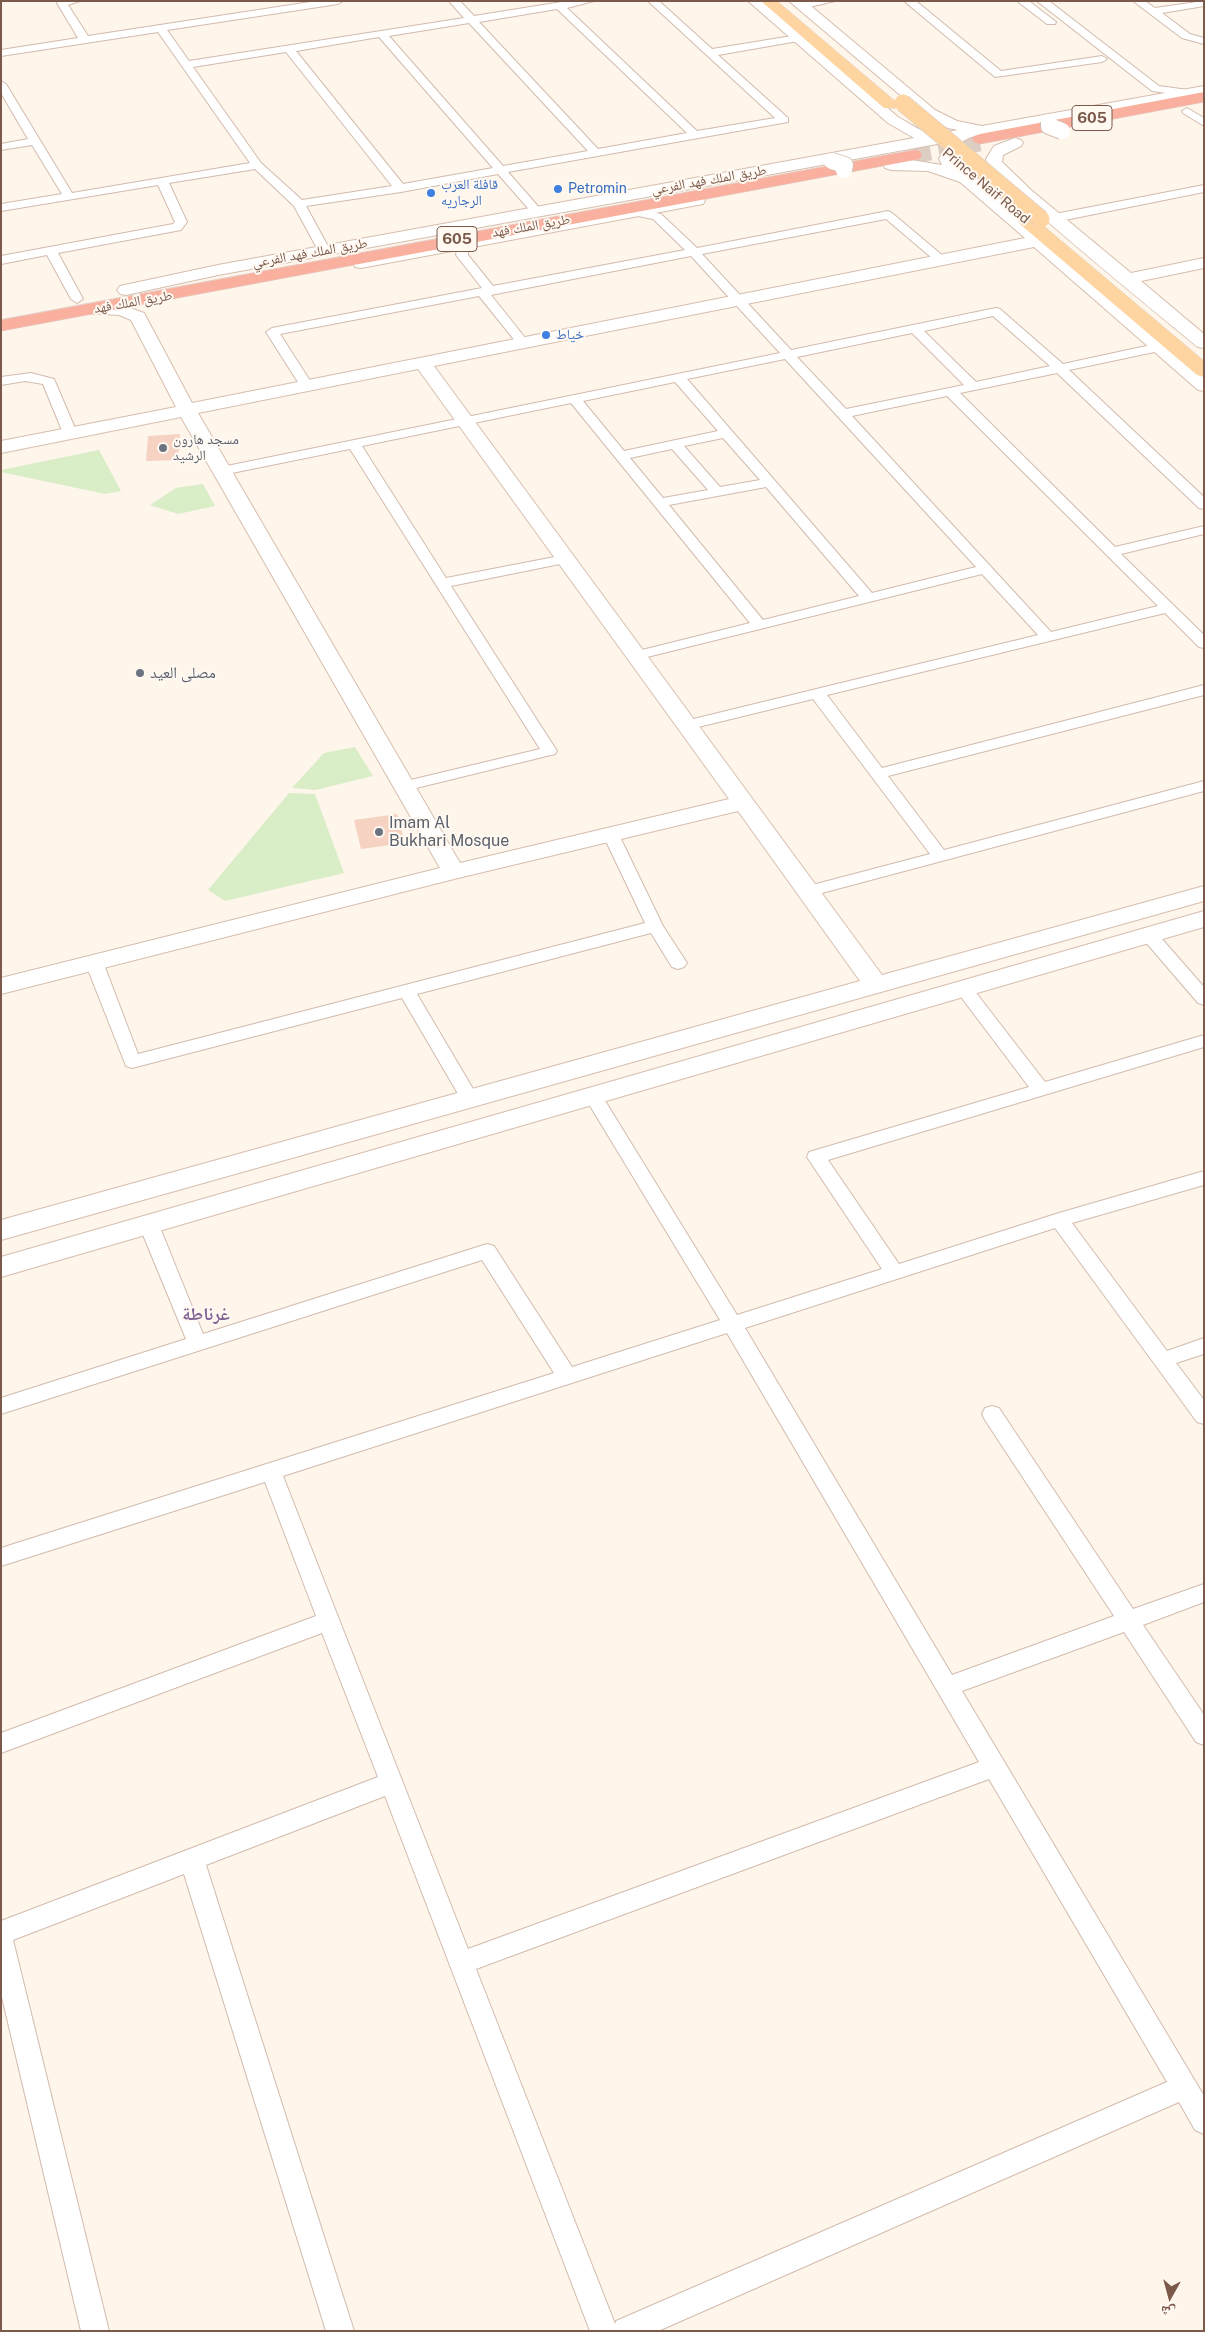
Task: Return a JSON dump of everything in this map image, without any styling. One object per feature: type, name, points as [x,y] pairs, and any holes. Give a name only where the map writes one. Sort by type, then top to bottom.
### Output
[{"type":"highway","name":"605","points":[[957,144],[1204,96]]},
{"type":"highway","name":"605","points":[[957,144],[1204,101]]},
{"type":"highway","name":"طريق الملك فهد","points":[[1,326],[278,275],[359,257],[916,151]]},
{"type":"highway","name":"طريق الملك فهد","points":[[1,313],[126,290],[232,274],[916,151]]},
{"type":"main road","points":[[755,1],[798,38],[903,118],[916,117],[926,110]]},
{"type":"main road","name":"Prince Naif Road","points":[[768,1],[892,110],[1041,219],[1133,283],[1196,331],[1204,343]]},
{"type":"main road","name":"Prince Naif Road","points":[[783,1],[892,110]]},
{"type":"main road","points":[[798,4],[926,110],[957,144],[1006,176]]},
{"type":"main road","name":"طريق الملك فهد الفرعي","points":[[278,275],[466,249],[832,167],[883,148],[916,151],[957,144],[1015,143],[1060,126],[1137,102],[1204,90]]},
{"type":"main road","name":"طريق الملك فهد الفرعي","points":[[957,144],[1002,128],[1060,126],[1204,108]]},
{"type":"main road","points":[[892,110],[916,134],[957,144]]},
{"type":"main road","points":[[883,148],[900,137],[892,110]]},
{"type":"main road","points":[[926,110],[945,122],[961,126],[1002,128]]},
{"type":"main road","points":[[1006,176],[994,163],[994,156],[1003,148],[1015,143]]},
{"type":"main road","points":[[957,144],[948,162],[966,180]]},
{"type":"main road","name":"طريق الملك فهد الفرعي","points":[[126,290],[218,270],[537,212],[832,167],[891,165],[916,151]]},
{"type":"main road","points":[[891,165],[928,165],[966,180]]},
{"type":"main road","name":"Prince Naif Road","points":[[1006,176],[1032,199],[1041,219],[1204,371]]},
{"type":"main road","name":"Prince Naif Road","points":[[966,180],[1204,386]]},
{"type":"main road","points":[[997,207],[999,200],[1003,198],[1018,196],[1032,199]]},
{"type":"main road","name":"Prince Naif Road","points":[[1041,219],[1204,356]]},
{"type":"main road","points":[[1,446],[187,411],[1037,241]]},
{"type":"main road","points":[[1133,283],[1178,274],[1204,263]]},
{"type":"main road","points":[[1178,274],[1204,275]]},
{"type":"main road","points":[[94,309],[122,310],[138,317]]},
{"type":"main road","points":[[1,986],[454,872],[743,803]]},
{"type":"main road","points":[[1,1230],[1204,893]]},
{"type":"main road","points":[[1,1266],[149,1225],[1204,919]]},
{"type":"street","points":[[75,1],[62,3],[84,40]]},
{"type":"street","points":[[1,53],[338,1]]},
{"type":"street","points":[[454,1],[596,153]]},
{"type":"street","points":[[186,65],[589,1]]},
{"type":"street","points":[[299,204],[401,189],[695,134],[784,120],[653,1]]},
{"type":"street","points":[[798,4],[830,1]]},
{"type":"street","points":[[909,1],[999,75],[1102,59]]},
{"type":"street","points":[[1022,1],[1145,90],[1137,102]]},
{"type":"street","points":[[1042,1],[1156,89],[1188,93]]},
{"type":"street","points":[[1138,1],[1186,36],[1204,41]]},
{"type":"street","points":[[1152,12],[1204,3]]},
{"type":"street","points":[[559,6],[695,134]]},
{"type":"street","points":[[160,28],[257,164],[299,204],[324,250]]},
{"type":"street","points":[[382,34],[537,212]]},
{"type":"street","points":[[710,53],[798,38]]},
{"type":"street","points":[[289,49],[401,189]]},
{"type":"street","points":[[1,84],[6,100],[35,141],[69,197]]},
{"type":"street","points":[[1187,111],[1204,123]]},
{"type":"street","points":[[1,147],[35,141]]},
{"type":"street","points":[[1,208],[257,164]]},
{"type":"street","points":[[1,260],[176,227],[181,222],[162,181]]},
{"type":"street","points":[[1041,219],[1204,188]]},
{"type":"street","points":[[637,212],[657,216],[694,252],[1048,638]]},
{"type":"street","points":[[308,387],[272,332],[888,215],[943,261]]},
{"type":"street","points":[[466,249],[486,292],[524,344]]},
{"type":"street","points":[[51,251],[77,299]]},
{"type":"street","points":[[222,471],[996,312],[1061,369],[1204,505]]},
{"type":"street","points":[[138,317],[187,411],[454,872]]},
{"type":"street","points":[[915,329],[973,386]]},
{"type":"street","points":[[843,414],[1160,348]]},
{"type":"street","points":[[422,364],[876,985]]},
{"type":"street","points":[[1,381],[32,377],[43,378],[49,382],[70,433]]},
{"type":"street","points":[[679,378],[870,598]]},
{"type":"street","points":[[950,391],[1204,644]]},
{"type":"street","points":[[575,400],[760,625]]},
{"type":"street","points":[[621,456],[726,433]]},
{"type":"street","points":[[675,444],[717,492]]},
{"type":"street","points":[[354,445],[549,751],[404,786]]},
{"type":"street","points":[[660,503],[769,482]]},
{"type":"street","points":[[1111,552],[1204,530]]},
{"type":"street","points":[[442,583],[564,559]]},
{"type":"street","points":[[636,656],[985,569]]},
{"type":"street","points":[[686,725],[1168,608]]},
{"type":"street","points":[[878,774],[1204,690]]},
{"type":"street","points":[[817,694],[940,856]]},
{"type":"street","points":[[807,892],[1204,786]]},
{"type":"street","points":[[611,835],[655,926],[678,963]]},
{"type":"street","points":[[94,962],[132,1062],[655,926]]},
{"type":"street","points":[[1149,935],[1204,998]]},
{"type":"street","points":[[964,989],[1042,1090]]},
{"type":"street","points":[[407,990],[470,1099]]},
{"type":"street","points":[[894,1272],[816,1157],[1204,1041]]},
{"type":"street","points":[[593,1096],[732,1324],[1204,2121]]},
{"type":"street","points":[[1,1557],[1059,1220],[1204,1178]]},
{"type":"street","points":[[1059,1220],[1204,1416]]},
{"type":"street","points":[[149,1225],[198,1343]]},
{"type":"street","points":[[1,1406],[487,1251],[567,1377]]},
{"type":"street","points":[[1163,1360],[1204,1346]]},
{"type":"street","points":[[992,1414],[1204,1735]]},
{"type":"street","points":[[271,1471],[604,2331]]},
{"type":"street","points":[[946,1687],[1204,1593]]},
{"type":"street","points":[[1,1743],[328,1621]]},
{"type":"street","points":[[461,1963],[993,1767]]},
{"type":"street","points":[[1,1933],[391,1783]]},
{"type":"street","points":[[192,1860],[340,2331]]},
{"type":"street","points":[[1,1940],[95,2331]]},
{"type":"street","points":[[626,2331],[1184,2087]]},
{"type":"green space","points":[[99,450],[121,491],[105,494],[1,472],[1,470]]},
{"type":"green space","points":[[203,484],[215,506],[178,514],[150,505],[176,488]]},
{"type":"green space","points":[[355,747],[373,776],[315,790],[292,788],[324,753]]},
{"type":"green space","points":[[289,793],[315,794],[344,873],[225,901],[208,890]]},
{"type":"building","name":"مسجد هارون الرشيد","points":[[180,434],[178,460],[146,461],[148,436]]},
{"type":"building","name":"Imam Al Bukhari Mosque","points":[[397,814],[405,843],[361,849],[354,820]]},
{"type":"tunnel","points":[[914,155],[985,142]]},
{"type":"place","name":"Petromin","points":[[558,189]]},
{"type":"place","name":"قافلة العرب الرجاريه","points":[[431,193]]},
{"type":"place","name":"خياط","points":[[546,335]]},
{"type":"place","name":"مسجد هارون الرشيد","points":[[163,448]]},
{"type":"place","name":"مصلى العيد","points":[[140,673]]},
{"type":"place","name":"Imam Al Bukhari Mosque","points":[[379,832]]},
{"type":"district","name":"غرناطة","points":[[206,1314]]}]
